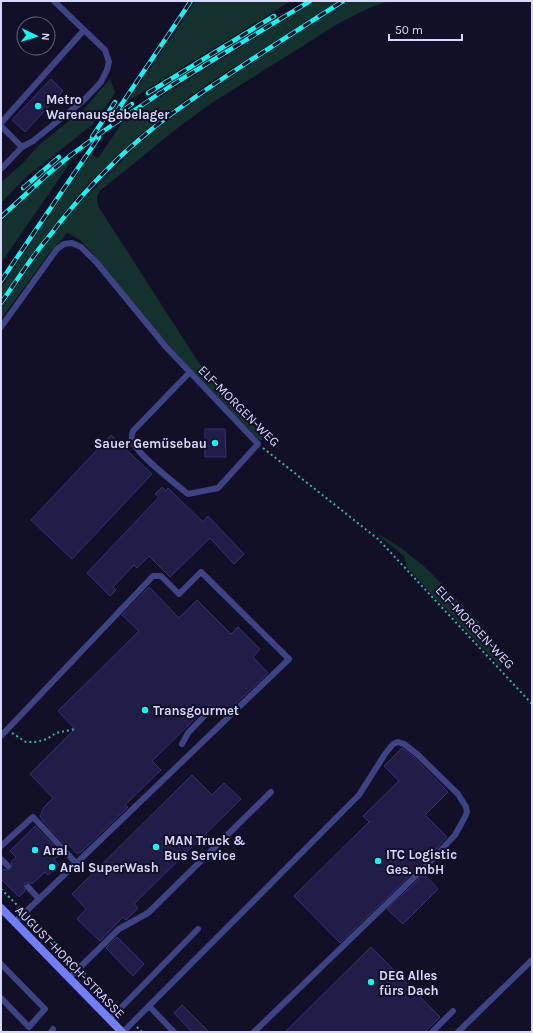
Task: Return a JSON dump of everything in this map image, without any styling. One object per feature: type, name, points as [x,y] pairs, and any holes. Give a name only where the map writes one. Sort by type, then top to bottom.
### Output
[{"type":"main road","name":"AUGUST-HORCH-STRASSE","points":[[1,908],[123,1032]]},
{"type":"lane","points":[[1,169],[22,147],[33,142],[84,100],[101,82],[108,70],[109,62],[105,50],[54,1]]},
{"type":"lane","points":[[1,122],[84,30]]},
{"type":"lane","points":[[1,126],[22,147]]},
{"type":"lane","name":"ELF-MORGEN-WEG","points":[[1,327],[57,249],[64,244],[72,243],[81,247],[97,263],[166,347],[258,444]]},
{"type":"lane","points":[[189,372],[133,431],[131,439],[135,447],[164,476],[188,494],[218,488],[258,444]]},
{"type":"lane","points":[[1,736],[152,576],[161,576],[179,594],[201,572],[289,659],[15,922]]},
{"type":"lane","points":[[182,744],[188,733],[210,710]]},
{"type":"lane","points":[[123,1032],[359,795],[393,744],[398,742],[404,744],[417,754],[458,794],[466,807],[467,812],[465,817],[455,835],[428,864],[254,1032]]},
{"type":"lane","points":[[70,978],[119,929],[148,913],[271,792]]},
{"type":"lane","points":[[1,846],[33,817],[76,863]]},
{"type":"lane","points":[[1,859],[8,866]]},
{"type":"lane","points":[[28,888],[39,899]]},
{"type":"lane","points":[[110,1019],[198,929]]},
{"type":"lane","points":[[458,1032],[532,960]]},
{"type":"lane","points":[[1,964],[45,1009],[24,1032]]},
{"type":"lane","points":[[1,998],[29,1026]]},
{"type":"lane","points":[[149,1006],[174,1032]]},
{"type":"lane","points":[[432,1032],[453,1011]]},
{"type":"path","name":"ELF-MORGEN-WEG","points":[[258,444],[378,538],[532,704]]},
{"type":"path","points":[[7,730],[26,742],[36,742],[47,740],[56,733],[76,729]]},
{"type":"path","points":[[1,889],[120,1009]]},
{"type":"path","points":[[133,1022],[142,1032]]},
{"type":"green space","points":[[196,1],[291,1],[128,101],[133,94]]},
{"type":"green space","points":[[315,1],[339,1],[212,81],[186,99],[134,140],[89,183],[75,199],[43,240],[1,299],[1,288],[91,154],[98,158],[124,120]]},
{"type":"green space","points":[[349,1],[389,1],[369,8],[341,22],[210,104],[175,130],[100,191],[97,196],[98,206],[199,363],[264,438],[260,441],[203,383],[157,333],[92,253],[80,240],[67,233],[50,252],[1,319],[1,308],[51,237],[78,205],[141,142],[200,98]]},
{"type":"green space","points":[[110,79],[115,93],[92,125],[25,178],[1,203],[1,182],[22,164],[39,145],[84,109]]},
{"type":"green space","points":[[72,160],[1,263],[1,222],[37,186],[66,162],[68,163]]},
{"type":"green space","points":[[378,535],[401,548],[427,569],[482,625],[506,662],[500,666],[413,574],[407,567],[404,556]]},
{"type":"building","name":"Metro Warenausgabelager","points":[[51,79],[63,91],[25,132],[12,120]]},
{"type":"building","name":"Sauer Gemüsebau","points":[[205,429],[225,429],[226,457],[205,457]]},
{"type":"building","points":[[111,435],[152,474],[72,559],[31,520]]},
{"type":"building","points":[[162,487],[166,491],[168,488],[203,522],[208,516],[244,554],[234,564],[210,538],[170,577],[149,556],[137,568],[134,565],[113,587],[116,590],[110,596],[87,573],[159,497],[155,494]]},
{"type":"building","points":[[149,587],[179,618],[197,600],[231,634],[238,627],[260,649],[253,657],[268,673],[222,717],[214,710],[213,707],[209,705],[152,761],[161,770],[125,805],[128,807],[81,852],[77,854],[69,845],[67,847],[42,820],[40,816],[44,807],[53,798],[30,774],[75,729],[58,711],[139,631],[122,615]]},
{"type":"building","name":"ITC Logistic Ges. mbH","points":[[402,748],[414,757],[448,792],[425,815],[447,837],[425,861],[340,943],[294,896],[369,822],[363,816],[399,781],[384,766]]},
{"type":"building","name":"MAN Truck & Bus Service","points":[[192,775],[212,795],[224,783],[241,799],[134,904],[138,908],[126,920],[123,917],[100,941],[77,919],[86,909],[72,894]]},
{"type":"building","points":[[35,826],[61,853],[54,860],[59,865],[48,875],[45,872],[32,884],[25,883],[25,891],[19,897],[1,879],[1,872],[4,869],[11,869],[11,862],[16,857],[10,851]]},
{"type":"building","points":[[424,874],[438,889],[403,924],[387,909]]},
{"type":"building","points":[[117,937],[144,964],[133,976],[106,948]]},
{"type":"building","name":"DEG Alles fürs Dach","points":[[371,947],[440,1017],[425,1032],[285,1032]]},
{"type":"building","points":[[182,1005],[209,1032],[192,1032],[174,1013]]},
{"type":"railway","points":[[115,114],[191,1]]},
{"type":"railway","points":[[1,217],[49,173],[105,130],[172,85],[310,1]]},
{"type":"railway","points":[[1,303],[35,254],[70,209],[109,167],[137,141],[164,119],[202,92],[343,1]]},
{"type":"railway","points":[[148,93],[274,16]]},
{"type":"railway","points":[[92,137],[115,102]]},
{"type":"railway","points":[[109,120],[132,104]]},
{"type":"railway","points":[[1,281],[99,137]]},
{"type":"railway","points":[[23,188],[59,157]]},
{"type":"place","name":"Metro Warenausgabelager","points":[[38,106]]},
{"type":"place","name":"Sauer Gemüsebau","points":[[215,443]]},
{"type":"place","name":"Transgourmet","points":[[145,710]]},
{"type":"place","name":"MAN Truck & Bus Service","points":[[156,847]]},
{"type":"place","name":"Aral","points":[[35,850]]},
{"type":"place","name":"ITC Logistic Ges. mbH","points":[[378,861]]},
{"type":"place","name":"Aral SuperWash","points":[[52,867]]},
{"type":"place","name":"DEG Alles fürs Dach","points":[[371,982]]}]
